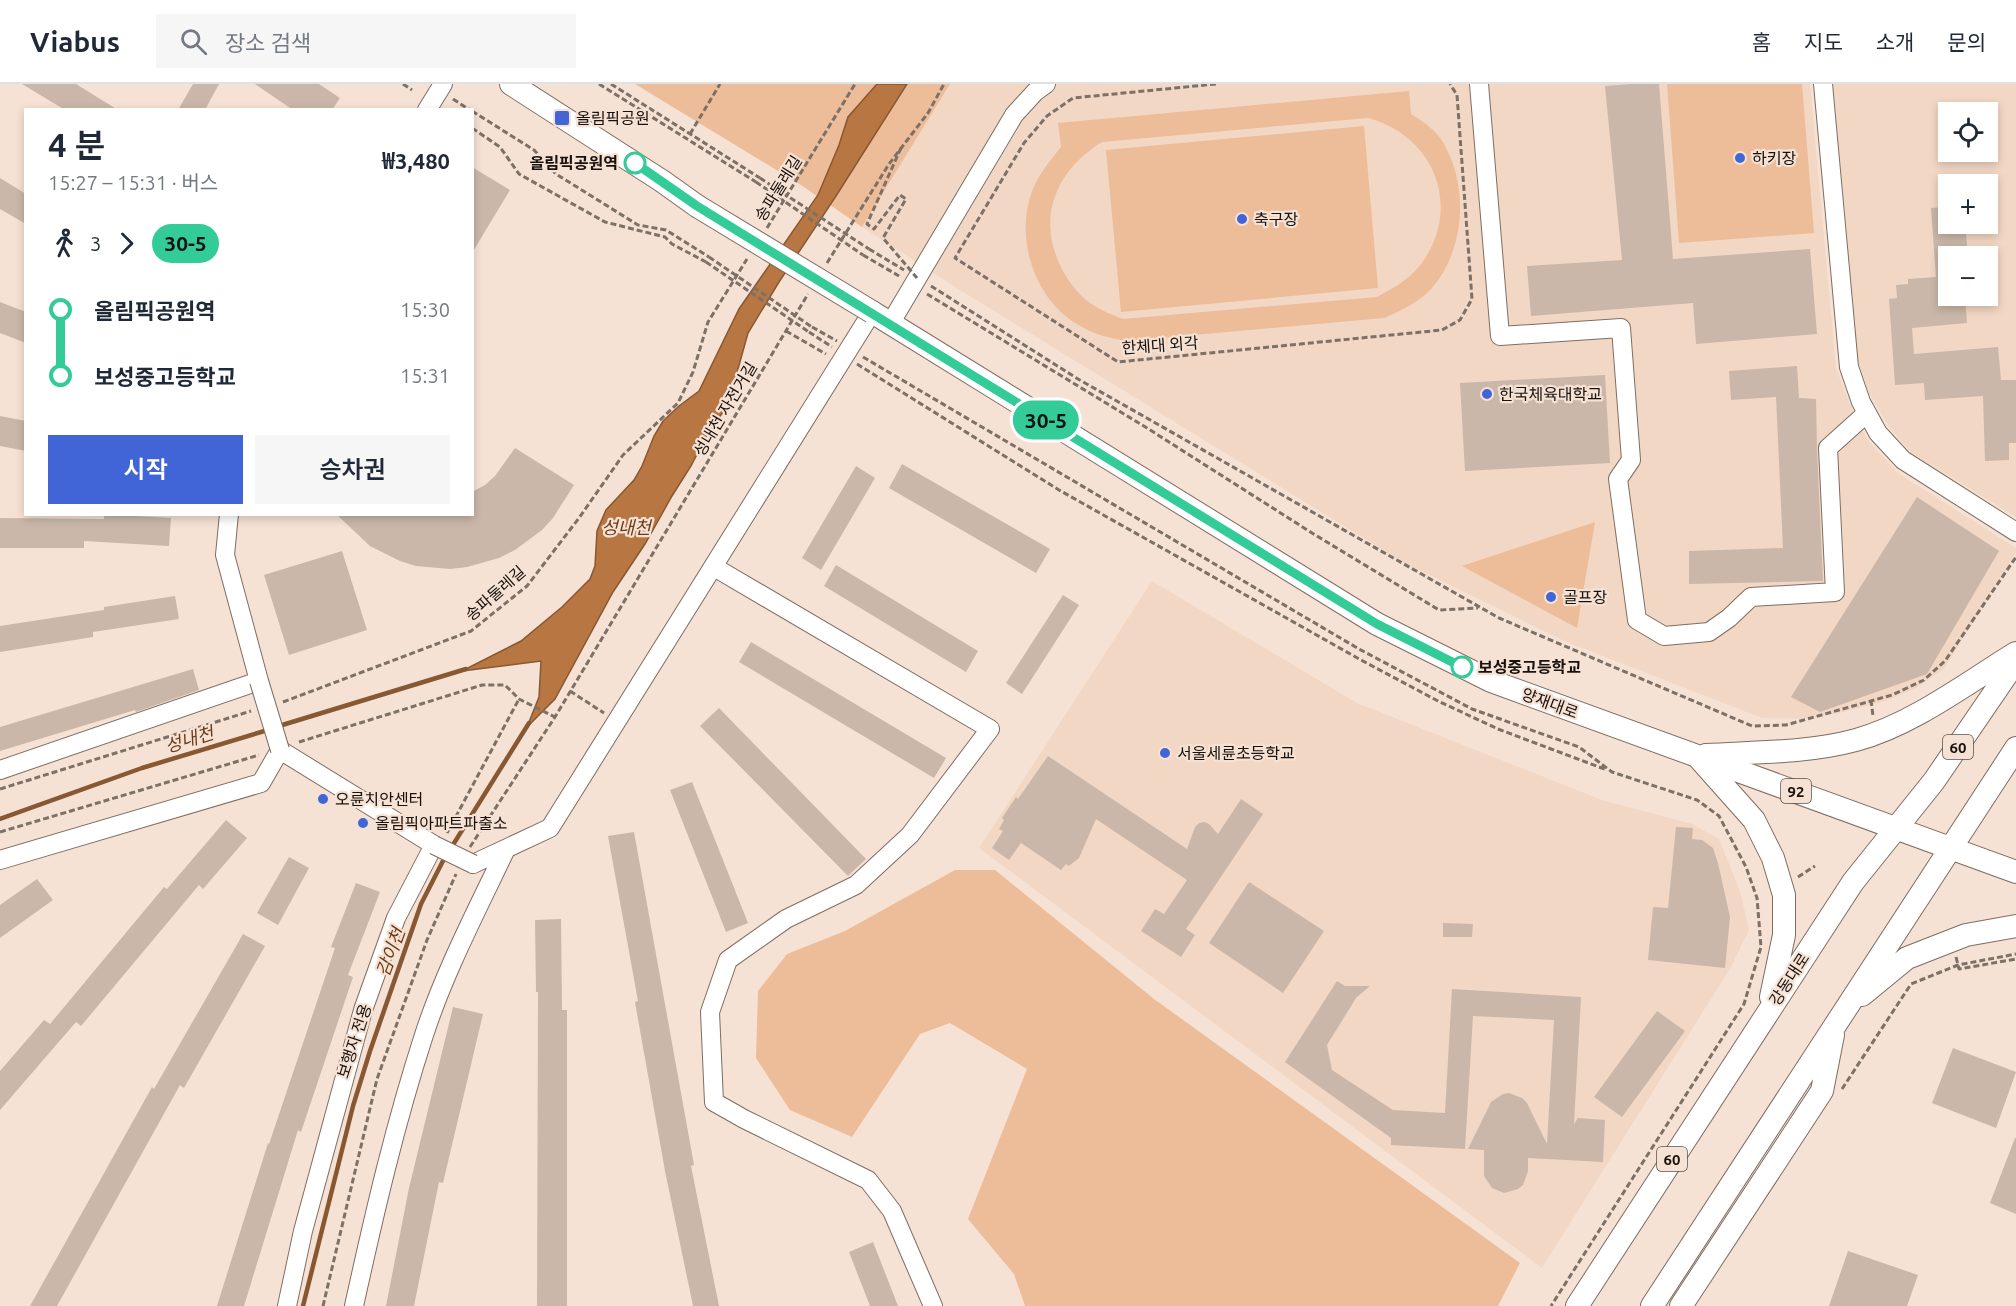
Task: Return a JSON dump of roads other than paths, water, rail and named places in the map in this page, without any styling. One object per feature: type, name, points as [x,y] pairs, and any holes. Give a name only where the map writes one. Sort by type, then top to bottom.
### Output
[{"type":"main road","name":"92","points":[[511,84],[663,181],[697,206],[881,318]]},
{"type":"main road","name":"양재대로","points":[[881,318],[1377,624],[1491,681],[2016,872]]},
{"type":"main road","points":[[1696,755],[1812,748],[1857,740],[1907,720],[2016,653]]},
{"type":"main road","name":"강동대로","points":[[1577,1306],[1853,882],[1934,781],[2016,661]]},
{"type":"main road","points":[[1652,1306],[2016,748]]},
{"type":"main road","points":[[1696,755],[1754,820],[1773,858],[1784,895],[1784,935],[1768,1012]]},
{"type":"main road","points":[[1682,1306],[1822,1091],[1836,1021],[1868,989],[1907,958],[1966,935],[2016,926]]},
{"type":"street","points":[[428,108],[443,84]]},
{"type":"street","points":[[229,516],[225,555],[280,750],[440,839],[473,864],[550,828],[843,359],[915,281],[1014,115],[1035,92],[1047,84]]},
{"type":"street","points":[[1479,84],[1500,336],[1621,328],[1630,460],[1618,479],[1637,620],[1664,636],[1709,632],[1729,618],[1751,597],[1836,592],[1828,448],[1867,412]]},
{"type":"street","points":[[1823,84],[1848,367],[1867,412],[1878,433],[1903,460],[2016,532]]},
{"type":"street","points":[[714,567],[990,729],[910,835],[856,885],[786,919],[729,960],[710,1012],[714,1102],[868,1180],[892,1211],[933,1306]]},
{"type":"street","points":[[0,770],[259,681]]},
{"type":"street","points":[[0,860],[261,783],[280,750]]},
{"type":"street","points":[[287,1306],[306,1219],[363,1010],[396,918],[440,839]]},
{"type":"street","points":[[354,1306],[377,1204],[424,1034],[459,947],[505,851]]},
{"type":"water","name":"성내천","points":[[877,84],[907,84],[748,333],[728,405],[707,435],[645,544],[613,592],[555,699],[527,727],[539,697],[541,661],[462,671],[521,641],[562,607],[590,579],[595,566],[597,531],[606,510],[634,480],[663,421],[699,391],[739,309],[818,195],[848,117]]},
{"type":"waterway","name":"성내천","points":[[279,726],[466,669]]},
{"type":"waterway","name":"감이천","points":[[451,848],[529,723]]},
{"type":"waterway","name":"성내천","points":[[0,819],[142,768],[271,729]]},
{"type":"waterway","name":"감이천","points":[[303,1306],[353,1106],[370,1051],[421,904],[446,855]]},
{"type":"place","name":"올림픽공원","points":[[562,118]]},
{"type":"place","name":"하키장","points":[[1740,158]]},
{"type":"place","name":"올림픽공원역","points":[[635,163]]},
{"type":"place","name":"축구장","points":[[1242,219]]},
{"type":"place","name":"한국체육대학교","points":[[1487,394]]},
{"type":"place","name":"골프장","points":[[1551,597]]},
{"type":"place","name":"보성중고등학교","points":[[1462,667]]},
{"type":"place","name":"서울세륜초등학교","points":[[1165,753]]},
{"type":"place","name":"오륜치안센터","points":[[323,799]]},
{"type":"place","name":"올림픽아파트파출소","points":[[363,823]]}]
